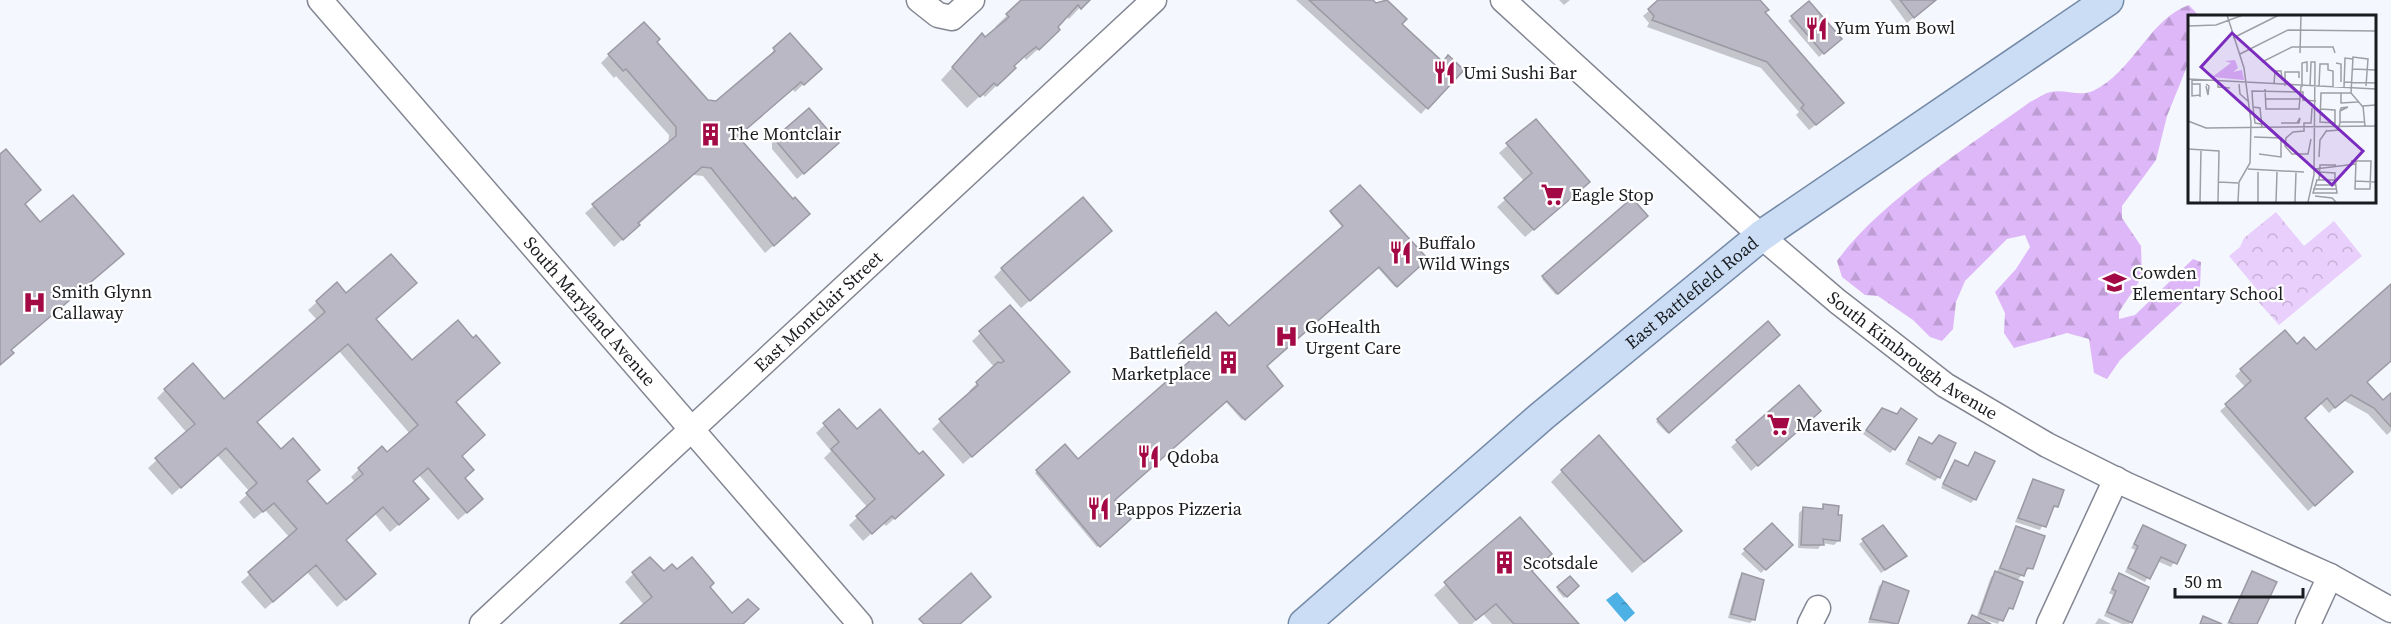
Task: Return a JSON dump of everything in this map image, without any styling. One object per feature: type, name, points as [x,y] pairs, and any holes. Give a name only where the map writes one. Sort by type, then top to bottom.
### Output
[{"type":"main road","name":"East Battlefield Road","points":[[1304,624],[1542,416],[1761,236],[2108,0]]},
{"type":"street","name":"South Maryland Avenue","points":[[320,0],[860,624]]},
{"type":"street","points":[[919,0],[939,15],[952,18],[972,0]]},
{"type":"street","name":"East Montclair Street","points":[[482,624],[1154,0]]},
{"type":"street","name":"South Kimbrough Avenue","points":[[1503,0],[1761,236],[1837,301],[1945,385],[2047,445],[2116,479],[2330,576],[2391,610]]},
{"type":"street","points":[[2049,624],[2116,479]]},
{"type":"street","points":[[2308,624],[2330,576]]},
{"type":"green space","points":[[2189,5],[2198,15],[2188,15],[2188,64],[2167,116],[2156,160],[2122,206],[2122,218],[2141,246],[2142,277],[2119,312],[2119,319],[2135,315],[2193,259],[2201,262],[2200,286],[2120,360],[2107,379],[2094,373],[2089,339],[2067,333],[2014,348],[2004,333],[2005,313],[1995,292],[2016,269],[2030,247],[2025,235],[2007,239],[1965,281],[1956,302],[1953,329],[1942,341],[1930,337],[1913,320],[1878,296],[1865,295],[1842,277],[1837,261],[1855,239],[1901,196],[2030,102],[2056,91],[2088,93],[2107,82],[2119,72],[2152,33],[2175,12]]},
{"type":"green space","points":[[2276,212],[2304,246],[2334,221],[2362,256],[2279,325],[2255,298],[2260,293],[2229,256],[2240,247],[2244,238]]},
{"type":"water","points":[[1617,592],[1635,613],[1625,622],[1606,600]]},
{"type":"building","points":[[1021,0],[1090,0],[1081,9],[1078,5],[1058,27],[1060,30],[1039,50],[1036,47],[1027,54],[997,86],[994,83],[980,97],[952,67],[982,33],[985,37],[1009,17],[1006,14]]},
{"type":"building","points":[[1309,0],[1373,0],[1376,3],[1387,0],[1407,19],[1402,24],[1443,62],[1448,55],[1464,70],[1428,109]]},
{"type":"building","points":[[1658,0],[1760,0],[1769,10],[1765,12],[1844,103],[1816,125],[1801,108],[1804,105],[1767,62],[1652,20],[1654,16],[1648,9]]},
{"type":"building","points":[[1900,0],[1936,0],[1914,18]]},
{"type":"building","name":"Yum Yum Bowl","points":[[1809,1],[1842,39],[1824,54],[1791,16]]},
{"type":"building","name":"The Montclair","points":[[644,22],[660,39],[657,42],[708,100],[716,101],[775,51],[773,48],[790,33],[822,69],[804,85],[801,82],[743,132],[743,142],[793,199],[795,197],[810,214],[774,246],[711,168],[702,167],[638,223],[640,225],[623,240],[592,204],[676,136],[676,127],[626,69],[623,71],[608,54]]},
{"type":"building","points":[[809,108],[839,143],[804,174],[777,142],[778,135]]},
{"type":"building","points":[[1536,119],[1590,182],[1534,230],[1504,198],[1532,173],[1506,143]]},
{"type":"building","name":"Smith Glynn Callaway","points":[[6,149],[41,190],[25,204],[40,222],[73,195],[124,254],[11,350],[14,353],[0,365],[0,154]]},
{"type":"building","name":"Battlefield Marketplace","points":[[1360,185],[1428,259],[1397,287],[1379,267],[1267,366],[1283,386],[1245,420],[1227,401],[1115,500],[1131,519],[1100,547],[1036,470],[1065,444],[1078,459],[1192,359],[1179,344],[1216,312],[1229,326],[1343,226],[1330,211]]},
{"type":"building","points":[[1083,197],[1112,231],[1030,301],[1001,268]]},
{"type":"building","points":[[1632,198],[1648,216],[1558,294],[1542,276]]},
{"type":"building","points":[[391,254],[417,283],[376,319],[412,360],[458,320],[473,338],[476,335],[500,363],[456,402],[485,435],[462,456],[474,470],[465,478],[483,499],[467,513],[428,468],[413,481],[429,499],[399,525],[383,507],[346,540],[376,574],[346,600],[316,565],[273,602],[248,572],[297,529],[274,503],[263,512],[246,493],[257,483],[226,448],[181,488],[155,458],[195,424],[164,389],[193,363],[224,399],[325,312],[316,301],[337,282],[346,293]],"holes":[[[348,344],[418,425],[387,452],[382,446],[358,468],[363,474],[327,504],[307,481],[320,470],[293,438],[281,449],[257,422]]]},
{"type":"building","points":[[2391,284],[2391,361],[2367,382],[2383,400],[2391,393],[2391,427],[2374,408],[2351,395],[2335,408],[2327,398],[2305,418],[2353,472],[2315,506],[2225,404],[2251,381],[2240,369],[2285,330],[2297,344],[2304,337],[2316,350]]},
{"type":"building","points":[[1010,305],[1070,372],[972,457],[939,419],[978,385],[976,382],[998,362],[1004,361],[979,331]]},
{"type":"building","points":[[1768,321],[1780,335],[1669,433],[1657,419]]},
{"type":"building","name":"Maverik","points":[[1799,385],[1821,411],[1758,466],[1736,440]]},
{"type":"building","points":[[1882,408],[1897,414],[1901,408],[1917,419],[1895,450],[1866,430]]},
{"type":"building","points":[[839,409],[857,429],[880,409],[919,454],[923,451],[944,475],[895,519],[892,516],[872,534],[856,516],[875,499],[831,449],[839,442],[823,423]]},
{"type":"building","name":"Scotsdale","points":[[1599,435],[1682,531],[1644,562],[1561,470]]},
{"type":"building","points":[[1939,435],[1956,443],[1940,478],[1908,460],[1919,437],[1932,444]]},
{"type":"building","points":[[1975,452],[1995,461],[1976,500],[1943,484],[1955,460],[1968,466]]},
{"type":"building","points":[[2033,479],[2064,490],[2058,507],[2054,506],[2046,527],[2018,518]]},
{"type":"building","points":[[1823,504],[1839,506],[1838,515],[1842,515],[1840,541],[1823,539],[1824,545],[1801,545],[1803,507],[1823,509]]},
{"type":"building","name":"Scotsdale","points":[[1520,517],[1552,554],[1532,571],[1579,624],[1514,624],[1496,604],[1476,620],[1444,582]]},
{"type":"building","points":[[1772,523],[1793,545],[1766,570],[1744,549]]},
{"type":"building","points":[[1883,525],[1907,556],[1885,570],[1862,539]]},
{"type":"building","points":[[2143,525],[2186,545],[2177,564],[2161,557],[2150,579],[2128,568],[2138,546],[2134,544]]},
{"type":"building","points":[[2016,526],[2045,536],[2033,569],[2027,568],[2024,576],[2000,568]]},
{"type":"building","points":[[650,557],[664,571],[672,564],[677,569],[692,557],[714,583],[710,587],[732,613],[748,599],[759,609],[743,624],[620,624],[652,597],[632,572]]},
{"type":"building","points":[[1995,571],[2023,582],[2013,609],[2009,608],[2003,621],[1980,613]]},
{"type":"building","points":[[2252,571],[2277,582],[2257,624],[2234,624],[2229,622]]},
{"type":"building","points":[[971,573],[991,597],[960,624],[924,624],[919,619]]},
{"type":"building","points":[[1742,573],[1764,580],[1755,620],[1731,614]]},
{"type":"building","points":[[2119,573],[2149,587],[2132,623],[2107,612],[2116,591],[2112,589]]},
{"type":"building","points":[[1570,576],[1579,586],[1567,597],[1557,587]]},
{"type":"building","points":[[1883,581],[1909,591],[1898,624],[1870,619]]},
{"type":"building","points":[[1972,615],[1991,624],[1968,624]]},
{"type":"building","points":[[2203,616],[2222,624],[2200,624]]},
{"type":"place","name":"Yum Yum Bowl","points":[[1816,28]]},
{"type":"place","name":"Umi Sushi Bar","points":[[1445,73]]},
{"type":"place","name":"The Montclair","points":[[710,134]]},
{"type":"place","name":"Eagle Stop","points":[[1553,195]]},
{"type":"place","name":"Buffalo Wild Wings","points":[[1400,253]]},
{"type":"place","name":"Cowden Elementary School","points":[[2114,283]]},
{"type":"place","name":"Smith Glynn Callaway","points":[[34,302]]},
{"type":"place","name":"GoHealth Urgent Care","points":[[1287,337]]},
{"type":"place","name":"Battlefield Marketplace","points":[[1229,363]]},
{"type":"place","name":"Maverik","points":[[1778,425]]},
{"type":"place","name":"Qdoba","points":[[1149,457]]},
{"type":"place","name":"Pappos Pizzeria","points":[[1098,509]]},
{"type":"place","name":"Scotsdale","points":[[1505,563]]}]
